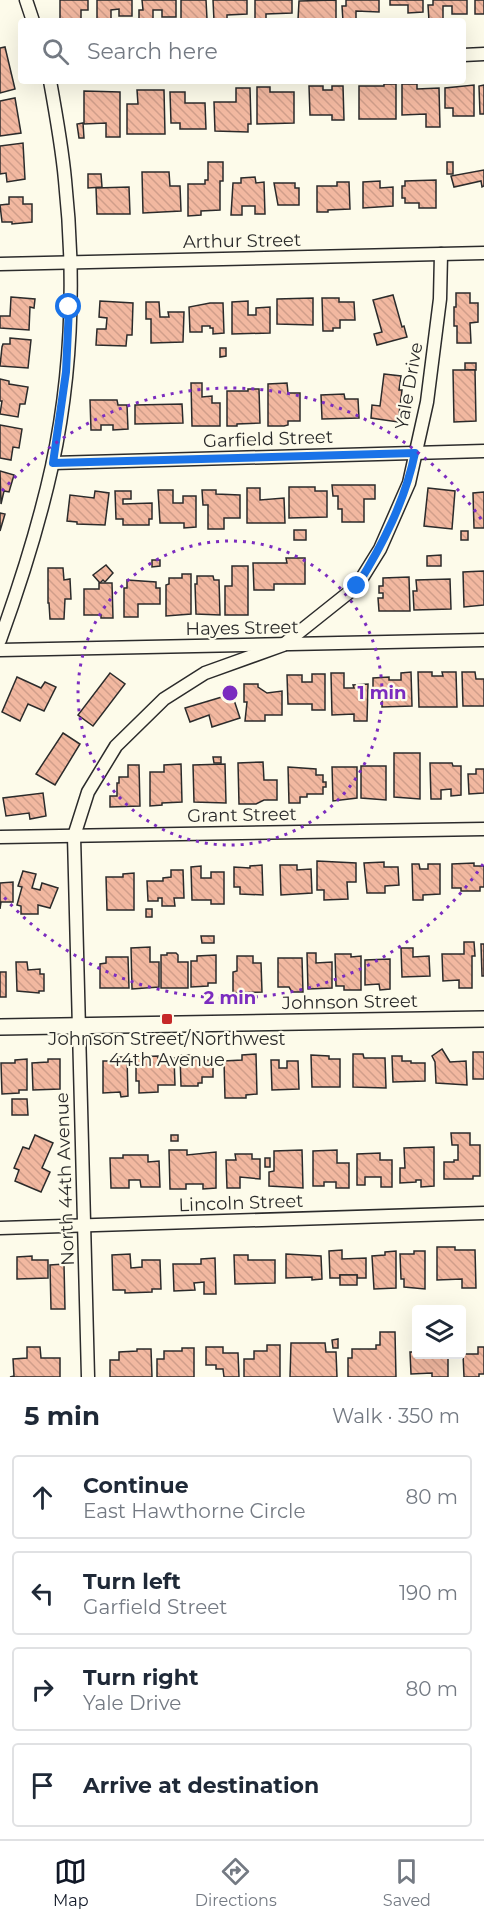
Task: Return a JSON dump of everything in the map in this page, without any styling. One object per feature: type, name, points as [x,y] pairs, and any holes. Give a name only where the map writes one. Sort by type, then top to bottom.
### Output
[{"type":"street","points":[[26,0],[32,18]]},
{"type":"street","points":[[466,55],[484,54]]},
{"type":"street","points":[[0,640],[30,556],[53,463],[66,372],[69,263],[65,180],[50,84]]},
{"type":"street","name":"Arthur Street","points":[[0,264],[484,253]]},
{"type":"street","name":"Yale Drive","points":[[74,836],[88,792],[116,746],[164,699],[205,673],[283,645],[357,586],[380,549],[409,483],[427,402],[440,299],[441,254]]},
{"type":"street","name":"Garfield Street","points":[[53,463],[484,451]]},
{"type":"street","name":"Hayes Street","points":[[0,650],[484,640]]},
{"type":"street","name":"Grant Street","points":[[0,837],[484,829]]},
{"type":"street","name":"North 44th Avenue","points":[[74,836],[88,1377]]},
{"type":"street","name":"Johnson Street","points":[[0,1028],[484,1019]]},
{"type":"street","name":"Lincoln Street","points":[[0,1228],[484,1213]]},
{"type":"building","points":[[60,0],[88,0],[88,10],[81,10],[81,18],[60,18]]},
{"type":"building","points":[[97,0],[132,0],[132,16],[119,16],[119,9],[111,10],[111,18],[97,18]]},
{"type":"building","points":[[142,0],[176,0],[176,17],[162,17],[162,10],[153,10],[153,18],[139,18],[139,10],[143,10]]},
{"type":"building","points":[[181,0],[206,0],[207,18],[181,18]]},
{"type":"building","points":[[213,0],[247,0],[247,14],[214,18]]},
{"type":"building","points":[[255,0],[292,0],[292,13],[266,14],[266,18],[255,18]]},
{"type":"building","points":[[336,0],[336,18],[298,18],[299,1]]},
{"type":"building","points":[[346,0],[379,0],[379,12],[356,11],[356,18],[343,18],[342,6],[346,6]]},
{"type":"building","points":[[390,0],[423,0],[423,12],[408,13],[408,5],[390,5]]},
{"type":"building","points":[[433,0],[467,0],[467,14],[452,14],[452,6],[443,6],[443,18],[429,18],[428,5],[433,5]]},
{"type":"building","points":[[475,0],[484,0],[484,14],[475,14]]},
{"type":"building","points":[[5,47],[15,89],[0,93],[0,48]]},
{"type":"building","points":[[384,84],[396,84],[396,119],[359,119],[359,86],[384,86]]},
{"type":"building","points":[[402,84],[417,84],[417,89],[439,88],[440,127],[426,127],[426,114],[402,115]]},
{"type":"building","points":[[474,85],[474,116],[453,116],[453,108],[445,108],[445,88]]},
{"type":"building","points":[[484,85],[484,114],[480,114],[479,86]]},
{"type":"building","points":[[309,86],[323,86],[323,90],[332,90],[332,86],[343,86],[344,120],[332,120],[332,115],[310,115]]},
{"type":"building","points":[[257,87],[270,87],[270,92],[294,92],[294,123],[257,124]]},
{"type":"building","points":[[236,88],[250,88],[251,124],[248,124],[248,132],[215,131],[214,102],[236,102]]},
{"type":"building","points":[[137,90],[164,90],[165,134],[127,134],[127,104],[138,104]]},
{"type":"building","points":[[84,91],[120,92],[120,137],[106,137],[106,123],[84,124]]},
{"type":"building","points":[[170,92],[185,92],[185,103],[205,103],[206,129],[180,129],[180,123],[171,123]]},
{"type":"building","points":[[15,98],[21,133],[0,136],[0,101]]},
{"type":"building","points":[[83,123],[84,138],[79,138],[77,124]]},
{"type":"building","points":[[23,143],[25,179],[7,182],[6,173],[0,174],[0,146]]},
{"type":"building","points":[[208,162],[223,162],[223,181],[220,181],[220,210],[201,211],[201,215],[188,216],[188,184],[205,184],[205,180],[208,180]]},
{"type":"building","points":[[447,162],[453,162],[453,174],[447,174]]},
{"type":"building","points":[[484,170],[484,186],[482,187],[481,181],[454,187],[451,176]]},
{"type":"building","points":[[142,172],[169,172],[170,186],[180,186],[181,211],[143,213]]},
{"type":"building","points":[[88,174],[101,174],[102,187],[88,188]]},
{"type":"building","points":[[255,177],[256,183],[264,182],[265,214],[255,214],[255,206],[242,206],[242,215],[231,215],[233,183],[241,183],[241,178]]},
{"type":"building","points":[[436,180],[436,208],[419,208],[419,203],[405,203],[405,198],[402,198],[402,186],[405,186],[405,181]]},
{"type":"building","points":[[380,181],[380,188],[393,187],[393,206],[363,208],[363,182]]},
{"type":"building","points":[[337,182],[349,182],[350,209],[317,212],[317,186],[337,186]]},
{"type":"building","points":[[274,183],[295,183],[295,188],[299,188],[299,205],[278,205]]},
{"type":"building","points":[[129,187],[130,214],[97,214],[96,188]]},
{"type":"building","points":[[9,197],[23,197],[23,204],[32,204],[32,222],[12,224],[12,222],[2,222],[0,205],[9,204]]},
{"type":"building","points":[[456,293],[470,293],[470,303],[478,303],[478,322],[470,323],[471,343],[457,343],[457,326],[454,326]]},
{"type":"building","points":[[393,295],[407,337],[377,345],[374,334],[382,332],[373,300]]},
{"type":"building","points":[[11,297],[35,299],[34,308],[30,307],[29,330],[0,328],[0,316],[10,316]]},
{"type":"building","points":[[313,298],[313,325],[277,324],[277,299]]},
{"type":"building","points":[[322,298],[339,298],[339,302],[354,302],[355,320],[340,320],[340,328],[323,331]]},
{"type":"building","points":[[100,301],[133,303],[132,335],[127,335],[126,346],[96,345],[97,329],[106,329],[107,318],[99,317]]},
{"type":"building","points":[[248,301],[248,315],[256,315],[256,308],[270,307],[270,333],[232,334],[232,302]]},
{"type":"building","points":[[146,302],[159,302],[160,317],[169,317],[168,312],[184,312],[183,342],[151,343],[151,319],[146,319]]},
{"type":"building","points":[[223,303],[224,333],[213,334],[213,328],[210,326],[202,326],[202,332],[190,332],[189,307]]},
{"type":"building","points":[[10,338],[31,340],[28,368],[0,366],[3,344],[10,344]]},
{"type":"building","points":[[220,348],[226,348],[226,356],[220,357]]},
{"type":"building","points":[[465,363],[476,363],[476,370],[465,370]]},
{"type":"building","points":[[453,370],[475,370],[476,421],[454,422]]},
{"type":"building","points":[[384,374],[401,376],[399,390],[402,390],[398,422],[371,418],[372,405],[380,406]]},
{"type":"building","points":[[0,379],[9,381],[9,384],[28,387],[25,404],[20,404],[18,417],[0,414],[2,401],[0,401]]},
{"type":"building","points":[[191,383],[202,383],[202,397],[212,396],[212,403],[220,403],[220,426],[192,426]]},
{"type":"building","points":[[287,383],[288,393],[300,393],[300,421],[288,421],[288,425],[284,426],[268,426],[268,384]]},
{"type":"building","points":[[248,389],[259,389],[260,423],[227,426],[227,391],[248,391]]},
{"type":"building","points":[[344,394],[345,399],[358,399],[359,418],[322,419],[321,395]]},
{"type":"building","points":[[90,400],[117,400],[118,405],[127,405],[128,429],[113,430],[113,425],[101,425],[101,430],[91,430]]},
{"type":"building","points":[[182,404],[183,423],[135,424],[135,405]]},
{"type":"building","points":[[0,425],[22,429],[19,448],[13,447],[11,460],[0,458]]},
{"type":"building","points":[[0,471],[14,475],[9,492],[4,491],[1,504]]},
{"type":"building","points":[[332,485],[375,485],[375,499],[364,499],[364,522],[342,522],[342,509],[338,509],[338,496],[333,496]]},
{"type":"building","points":[[289,487],[315,487],[315,491],[327,491],[327,517],[289,518]]},
{"type":"building","points":[[247,488],[260,488],[260,500],[284,498],[285,523],[247,523]]},
{"type":"building","points":[[428,488],[455,491],[452,529],[424,526]]},
{"type":"building","points":[[158,490],[173,490],[173,503],[183,503],[183,496],[196,496],[196,527],[184,528],[184,523],[160,523]]},
{"type":"building","points":[[202,490],[216,490],[216,494],[240,495],[240,518],[224,518],[224,529],[208,529],[208,505],[203,505]]},
{"type":"building","points":[[95,491],[109,493],[105,525],[77,524],[77,522],[67,521],[70,495],[94,498]]},
{"type":"building","points":[[115,491],[131,491],[131,499],[123,499],[123,504],[152,503],[152,519],[149,519],[149,525],[123,525],[123,519],[116,519]]},
{"type":"building","points":[[484,492],[484,528],[474,528],[473,493]]},
{"type":"building","points":[[0,513],[5,514],[0,531]]},
{"type":"building","points":[[294,530],[306,530],[306,540],[294,540]]},
{"type":"building","points":[[461,531],[468,531],[468,540],[461,540]]},
{"type":"building","points":[[441,555],[441,566],[427,566],[427,556]]},
{"type":"building","points":[[286,558],[305,558],[305,584],[274,584],[274,590],[254,590],[253,563],[287,563]]},
{"type":"building","points":[[152,560],[160,560],[160,566],[152,567]]},
{"type":"building","points":[[106,565],[113,573],[105,582],[103,580],[100,583],[93,575]]},
{"type":"building","points":[[232,566],[248,566],[248,615],[225,615],[225,586],[232,586]]},
{"type":"building","points":[[48,568],[63,568],[64,580],[70,579],[71,599],[65,599],[64,619],[50,619]]},
{"type":"building","points":[[484,571],[484,605],[464,607],[463,572]]},
{"type":"building","points":[[182,574],[191,574],[191,614],[166,616],[166,585],[169,584],[169,578],[182,578]]},
{"type":"building","points":[[197,576],[213,576],[214,580],[219,580],[220,615],[196,614]]},
{"type":"building","points":[[409,577],[410,611],[379,611],[378,598],[383,598],[383,593],[379,593],[379,586],[383,586],[383,578]]},
{"type":"building","points":[[450,579],[451,609],[414,610],[413,591],[417,591],[416,580]]},
{"type":"building","points":[[127,580],[156,582],[156,588],[160,588],[160,604],[138,604],[138,617],[124,617],[124,588],[127,588]]},
{"type":"building","points":[[99,583],[112,583],[113,618],[84,615],[84,589],[99,589]]},
{"type":"building","points":[[411,672],[412,706],[382,707],[382,698],[373,699],[373,678],[389,677],[389,680],[401,680],[401,673]]},
{"type":"building","points":[[418,672],[432,672],[432,676],[443,676],[442,672],[456,672],[457,707],[419,707]]},
{"type":"building","points":[[462,672],[475,672],[476,679],[484,679],[484,706],[463,706]]},
{"type":"building","points":[[110,673],[125,684],[93,726],[78,715]]},
{"type":"building","points":[[331,673],[344,673],[344,688],[368,684],[367,721],[354,721],[354,714],[332,715]]},
{"type":"building","points":[[312,674],[325,674],[325,710],[312,710],[312,704],[288,704],[287,675],[302,675],[302,682],[312,682]]},
{"type":"building","points":[[17,677],[41,688],[45,682],[56,687],[44,711],[28,704],[20,721],[2,712]]},
{"type":"building","points":[[244,684],[258,684],[258,687],[267,693],[282,691],[282,715],[265,715],[265,721],[245,721],[247,702],[244,702]]},
{"type":"building","points":[[232,694],[240,718],[212,727],[209,715],[190,722],[185,708]]},
{"type":"building","points":[[63,733],[80,744],[55,785],[36,774]]},
{"type":"building","points":[[394,753],[420,753],[420,799],[394,797]]},
{"type":"building","points":[[213,757],[221,757],[221,763],[214,763]]},
{"type":"building","points":[[263,762],[264,780],[277,780],[277,800],[239,804],[238,763]]},
{"type":"building","points":[[430,763],[452,763],[453,766],[461,766],[461,795],[451,796],[451,789],[441,790],[441,799],[431,799]]},
{"type":"building","points":[[181,764],[182,802],[150,806],[150,772],[164,772],[164,765]]},
{"type":"building","points":[[225,764],[226,803],[194,802],[193,765]]},
{"type":"building","points":[[128,765],[139,765],[140,806],[110,807],[110,796],[117,796],[119,777],[128,777]]},
{"type":"building","points":[[361,766],[386,766],[386,800],[361,798]]},
{"type":"building","points":[[288,767],[316,769],[316,775],[323,775],[323,782],[326,782],[323,794],[307,794],[307,797],[300,797],[300,803],[289,803]]},
{"type":"building","points":[[332,767],[357,767],[357,798],[333,801]]},
{"type":"building","points":[[476,769],[484,769],[484,793],[469,794],[468,774],[476,774]]},
{"type":"building","points":[[43,793],[46,816],[30,819],[29,813],[6,816],[3,798]]},
{"type":"building","points":[[317,861],[356,863],[356,882],[347,882],[348,899],[324,900],[324,890],[317,890]]},
{"type":"building","points":[[384,862],[384,867],[398,867],[399,885],[385,886],[385,893],[367,893],[364,863]]},
{"type":"building","points":[[474,863],[474,866],[484,866],[484,887],[480,887],[480,891],[461,891],[461,888],[452,888],[452,864]]},
{"type":"building","points":[[412,864],[419,864],[420,869],[428,869],[428,864],[440,864],[440,894],[423,895],[423,900],[413,900]]},
{"type":"building","points":[[262,865],[263,895],[240,894],[240,887],[234,887],[234,867],[250,868],[250,866]]},
{"type":"building","points":[[280,865],[297,865],[297,870],[311,869],[312,893],[281,895]]},
{"type":"building","points":[[201,866],[201,878],[211,878],[211,872],[224,872],[224,904],[211,904],[211,900],[192,900],[191,867]]},
{"type":"building","points":[[171,870],[183,870],[184,898],[174,898],[175,906],[162,906],[162,898],[158,898],[158,901],[148,901],[147,881],[163,881],[163,878],[171,877]]},
{"type":"building","points":[[23,871],[36,874],[32,888],[40,890],[42,883],[58,888],[50,908],[38,905],[38,914],[21,914],[21,906],[17,905],[22,887],[18,886]]},
{"type":"building","points":[[134,873],[134,910],[107,910],[106,877],[123,877],[123,874]]},
{"type":"building","points":[[13,882],[13,902],[1,902],[0,909],[0,883]]},
{"type":"building","points":[[146,909],[152,909],[152,917],[146,917]]},
{"type":"building","points":[[201,936],[214,936],[214,943],[202,943]]},
{"type":"building","points":[[464,942],[474,942],[472,988],[459,988],[459,980],[443,981],[442,954],[464,954]]},
{"type":"building","points":[[481,944],[484,944],[484,976],[482,976]]},
{"type":"building","points":[[150,947],[150,962],[159,962],[159,987],[132,989],[131,948]]},
{"type":"building","points":[[401,948],[413,948],[413,957],[429,956],[430,976],[402,977]]},
{"type":"building","points":[[167,953],[176,953],[178,962],[188,962],[188,988],[161,988],[161,955],[167,955]]},
{"type":"building","points":[[307,953],[316,953],[316,963],[332,962],[332,988],[308,989]]},
{"type":"building","points":[[335,954],[361,956],[361,990],[344,990],[344,986],[336,986]]},
{"type":"building","points":[[216,955],[216,983],[191,987],[191,961],[197,961],[197,956]]},
{"type":"building","points":[[237,956],[253,956],[253,963],[261,963],[262,992],[233,993],[233,972],[237,971]]},
{"type":"building","points":[[106,957],[128,957],[129,988],[100,988],[100,964],[106,963]]},
{"type":"building","points":[[278,958],[302,958],[303,992],[292,992],[289,987],[278,987]]},
{"type":"building","points":[[390,959],[390,989],[380,990],[379,984],[365,985],[365,960]]},
{"type":"building","points":[[16,962],[27,962],[28,970],[40,969],[40,974],[44,974],[44,991],[39,991],[39,993],[17,991]]},
{"type":"building","points":[[0,972],[6,972],[6,997],[0,997]]},
{"type":"building","points":[[442,1049],[450,1062],[466,1061],[467,1085],[436,1083],[435,1062],[432,1056]]},
{"type":"building","points":[[473,1052],[484,1052],[484,1079],[473,1079]]},
{"type":"building","points":[[256,1054],[257,1094],[246,1095],[246,1098],[225,1098],[224,1061],[242,1060],[242,1055]]},
{"type":"building","points":[[353,1054],[363,1054],[364,1058],[385,1058],[386,1088],[353,1087]]},
{"type":"building","points":[[180,1055],[197,1055],[198,1060],[213,1060],[213,1077],[202,1077],[202,1083],[198,1083],[198,1086],[181,1086]]},
{"type":"building","points":[[311,1055],[340,1059],[340,1087],[312,1087]]},
{"type":"building","points":[[158,1056],[158,1058],[174,1058],[175,1085],[158,1085],[158,1092],[139,1093],[139,1081],[136,1081],[136,1057]]},
{"type":"building","points":[[392,1056],[402,1056],[402,1061],[411,1061],[411,1063],[425,1063],[425,1081],[393,1082]]},
{"type":"building","points":[[118,1057],[127,1057],[128,1096],[121,1097],[120,1092],[103,1093],[103,1061],[118,1061]]},
{"type":"building","points":[[27,1059],[27,1090],[2,1094],[1,1063],[15,1063],[15,1060]]},
{"type":"building","points":[[48,1059],[60,1059],[60,1089],[33,1090],[32,1063],[48,1062]]},
{"type":"building","points":[[271,1060],[279,1060],[279,1068],[287,1068],[287,1061],[298,1061],[299,1089],[272,1090]]},
{"type":"building","points":[[12,1099],[27,1099],[28,1115],[12,1115]]},
{"type":"building","points":[[451,1133],[470,1133],[470,1145],[480,1145],[480,1176],[473,1176],[473,1179],[444,1179],[444,1162],[458,1160],[458,1145],[452,1145]]},
{"type":"building","points":[[35,1135],[53,1143],[42,1168],[50,1172],[41,1192],[15,1181],[19,1170],[14,1168],[23,1147],[29,1149]]},
{"type":"building","points":[[171,1135],[178,1135],[178,1141],[171,1141]]},
{"type":"building","points":[[434,1147],[434,1186],[421,1187],[421,1180],[400,1183],[400,1168],[405,1168],[404,1148]]},
{"type":"building","points":[[169,1150],[187,1150],[187,1155],[216,1152],[216,1188],[203,1189],[203,1184],[186,1184],[186,1189],[170,1189]]},
{"type":"building","points":[[302,1150],[303,1188],[269,1186],[269,1172],[274,1171],[274,1151]]},
{"type":"building","points":[[337,1150],[337,1163],[349,1163],[349,1188],[336,1188],[336,1182],[324,1182],[324,1186],[313,1186],[313,1151]]},
{"type":"building","points":[[380,1153],[380,1160],[392,1160],[392,1187],[381,1187],[381,1177],[365,1177],[365,1185],[357,1185],[357,1154]]},
{"type":"building","points":[[235,1154],[252,1154],[252,1159],[260,1159],[260,1179],[240,1177],[240,1188],[227,1188],[226,1160],[236,1160]]},
{"type":"building","points":[[123,1155],[148,1155],[148,1162],[159,1161],[160,1187],[141,1187],[140,1180],[129,1180],[129,1188],[111,1188],[110,1158],[123,1158]]},
{"type":"building","points":[[265,1158],[270,1158],[270,1167],[265,1167]]},
{"type":"building","points":[[437,1247],[475,1250],[476,1288],[462,1288],[462,1279],[437,1280]]},
{"type":"building","points":[[342,1250],[342,1259],[366,1258],[366,1278],[357,1278],[357,1275],[340,1275],[340,1278],[330,1278],[329,1251]]},
{"type":"building","points":[[396,1251],[396,1288],[374,1289],[372,1256]]},
{"type":"building","points":[[414,1251],[425,1251],[425,1289],[404,1287],[404,1279],[401,1279],[400,1254],[414,1254]]},
{"type":"building","points":[[130,1254],[131,1268],[142,1267],[142,1260],[160,1260],[161,1289],[152,1289],[152,1292],[125,1293],[125,1290],[113,1290],[112,1255]]},
{"type":"building","points":[[286,1254],[321,1256],[322,1279],[286,1278]]},
{"type":"building","points":[[234,1255],[248,1255],[248,1260],[275,1260],[275,1283],[235,1284]]},
{"type":"building","points":[[32,1256],[32,1260],[48,1260],[48,1278],[17,1279],[17,1257]]},
{"type":"building","points":[[215,1258],[216,1294],[204,1294],[204,1282],[194,1283],[195,1290],[174,1291],[173,1264],[201,1264],[201,1259]]},
{"type":"building","points":[[64,1264],[65,1309],[51,1309],[50,1265]]},
{"type":"building","points":[[340,1275],[357,1275],[357,1285],[340,1285]]},
{"type":"building","points":[[380,1332],[395,1332],[396,1377],[348,1377],[348,1358],[352,1358],[352,1349],[376,1349],[376,1345],[380,1345]]},
{"type":"building","points":[[338,1339],[338,1348],[333,1348],[332,1340]]},
{"type":"building","points":[[291,1343],[325,1343],[326,1352],[336,1352],[337,1377],[290,1377]]},
{"type":"building","points":[[267,1345],[280,1345],[280,1377],[244,1377],[244,1359],[254,1359],[254,1351],[267,1351]]},
{"type":"building","points":[[27,1347],[40,1347],[41,1358],[60,1358],[60,1377],[10,1377],[14,1376],[13,1359],[27,1358]]},
{"type":"building","points":[[206,1347],[223,1347],[223,1353],[238,1353],[239,1377],[224,1377],[223,1369],[216,1369],[216,1365],[206,1365]]},
{"type":"building","points":[[478,1347],[484,1347],[484,1374],[479,1374],[479,1377],[464,1377],[463,1359],[466,1359],[466,1354],[478,1354]]},
{"type":"building","points":[[182,1348],[194,1348],[194,1377],[157,1377],[157,1359],[164,1359],[164,1351],[182,1351]]},
{"type":"building","points":[[137,1349],[151,1349],[152,1377],[110,1377],[110,1360],[119,1360],[119,1352],[137,1351]]},
{"type":"building","points":[[410,1352],[412,1352],[412,1359],[448,1359],[448,1377],[432,1377],[432,1373],[411,1374]]},
{"type":"place","name":"Johnson Street/Northwest 44th Avenue","points":[[167,1019]]},
{"type":"route","points":[[69,307],[66,372],[53,463],[415,453],[409,483],[397,512],[380,549],[357,586]]}]
